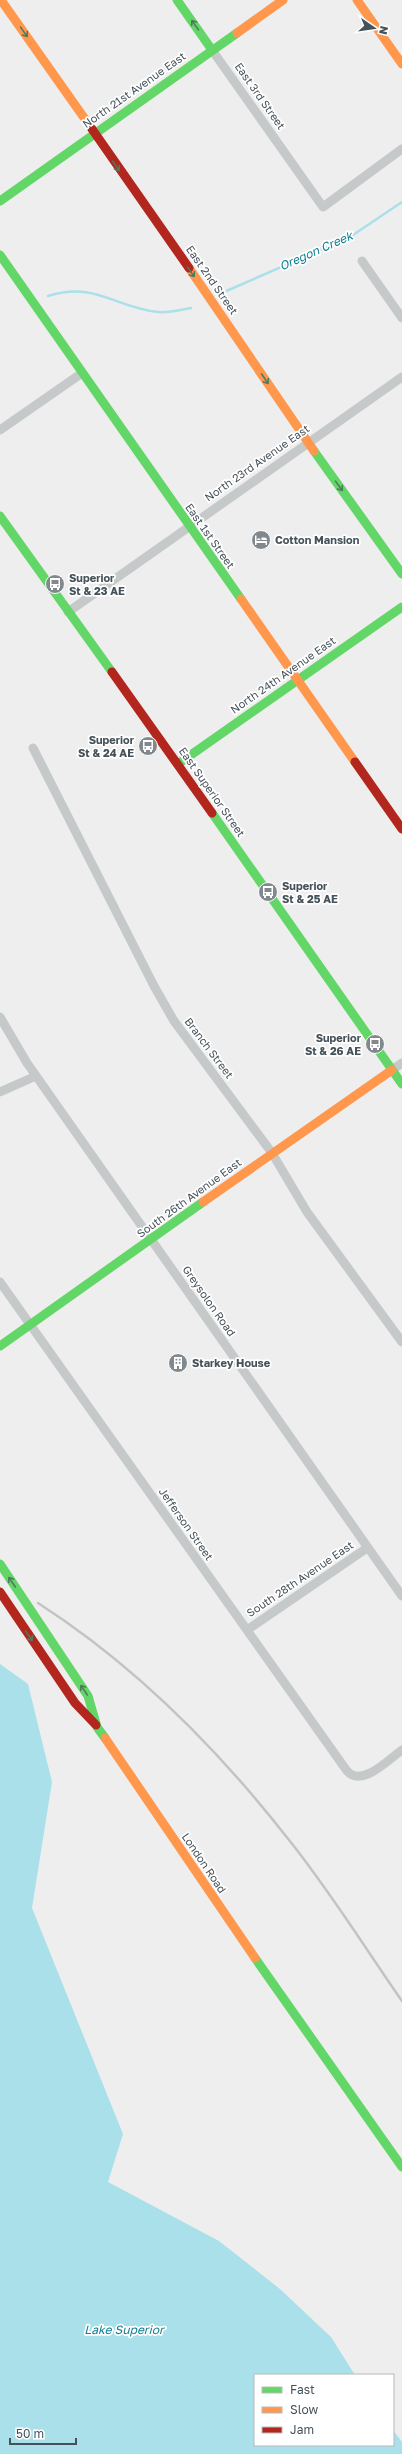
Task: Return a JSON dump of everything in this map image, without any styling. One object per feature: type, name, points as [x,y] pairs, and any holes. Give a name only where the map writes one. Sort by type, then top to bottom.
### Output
[{"type":"main road","name":"East 2nd Street","points":[[1,0],[227,322],[308,443],[402,574]]},
{"type":"main road","name":"East 3rd Street","points":[[177,0],[212,50]]},
{"type":"main road","name":"North 21st Avenue East","points":[[0,201],[283,0]]},
{"type":"main road","points":[[358,0],[402,64]]},
{"type":"main road","name":"East 1st Street","points":[[0,255],[296,680],[402,829]]},
{"type":"main road","name":"East Superior Street","points":[[0,516],[178,764],[402,1084]]},
{"type":"main road","name":"North 24th Avenue East","points":[[178,764],[402,607]]},
{"type":"main road","name":"South 26th Avenue East","points":[[0,1346],[272,1153],[392,1070]]},
{"type":"main road","name":"London Road","points":[[0,1564],[88,1696],[97,1727],[200,1879],[402,2167]]},
{"type":"main road","points":[[0,1592],[75,1703],[97,1727]]},
{"type":"street","name":"East 3rd Street","points":[[212,50],[323,207],[402,148]]},
{"type":"street","points":[[362,261],[402,318]]},
{"type":"street","points":[[0,430],[82,373]]},
{"type":"street","name":"North 23rd Avenue East","points":[[68,612],[188,525],[402,377]]},
{"type":"street","name":"Branch Street","points":[[33,748],[168,1011],[272,1153],[307,1212],[402,1342]]},
{"type":"street","name":"Greysolon Road","points":[[0,1017],[17,1049],[402,1596]]},
{"type":"street","points":[[392,1070],[402,1063]]},
{"type":"street","points":[[0,1092],[36,1076]]},
{"type":"street","name":"Jefferson Street","points":[[0,1282],[347,1771],[355,1777],[366,1775],[402,1750]]},
{"type":"street","name":"South 28th Avenue East","points":[[247,1630],[367,1548]]},
{"type":"water","name":"Lake Superior","points":[[0,1664],[28,1684],[52,1782],[32,1908],[123,2134],[108,2182],[219,2241],[280,2289],[331,2337],[354,2374],[254,2374],[254,2446],[394,2446],[394,2431],[402,2442],[402,2454],[0,2454]]},
{"type":"waterway","name":"Oregon Creek","points":[[224,292],[350,237],[402,202]]},
{"type":"waterway","name":"Oregon Creek","points":[[48,296],[65,292],[93,293],[143,310],[170,312],[191,308]]},
{"type":"railway","points":[[38,1603],[109,1654],[142,1682],[174,1711],[234,1773],[304,1859],[402,2001]]},
{"type":"traffic: fast","points":[[177,0],[212,50]]},
{"type":"traffic: fast","points":[[0,201],[237,33]]},
{"type":"traffic: fast","points":[[0,255],[241,599]]},
{"type":"traffic: fast","points":[[314,451],[402,574]]},
{"type":"traffic: fast","points":[[0,516],[112,672]]},
{"type":"traffic: fast","points":[[178,764],[402,607]]},
{"type":"traffic: fast","points":[[212,813],[402,1084]]},
{"type":"traffic: fast","points":[[0,1346],[203,1202]]},
{"type":"traffic: fast","points":[[0,1564],[88,1696],[97,1727],[105,1738]]},
{"type":"traffic: fast","points":[[255,1958],[402,2167]]},
{"type":"traffic: slow","points":[[1,0],[92,129]]},
{"type":"traffic: slow","points":[[237,33],[283,0]]},
{"type":"traffic: slow","points":[[357,0],[402,64]]},
{"type":"traffic: slow","points":[[189,268],[314,451]]},
{"type":"traffic: slow","points":[[241,599],[355,762]]},
{"type":"traffic: slow","points":[[203,1202],[392,1070]]},
{"type":"traffic: slow","points":[[105,1738],[255,1958]]},
{"type":"traffic: jam","points":[[92,129],[189,268]]},
{"type":"traffic: jam","points":[[112,672],[212,813]]},
{"type":"traffic: jam","points":[[355,762],[402,829]]},
{"type":"traffic: jam","points":[[0,1592],[75,1703],[96,1725]]},
{"type":"place","name":"Cotton Mansion","points":[[261,540]]},
{"type":"place","name":"Superior St & 23 AE","points":[[55,584]]},
{"type":"place","name":"Superior St & 24 AE","points":[[148,746]]},
{"type":"place","name":"Superior St & 25 AE","points":[[268,892]]},
{"type":"place","name":"Superior St & 26 AE","points":[[375,1044]]},
{"type":"place","name":"Starkey House","points":[[178,1363]]}]
